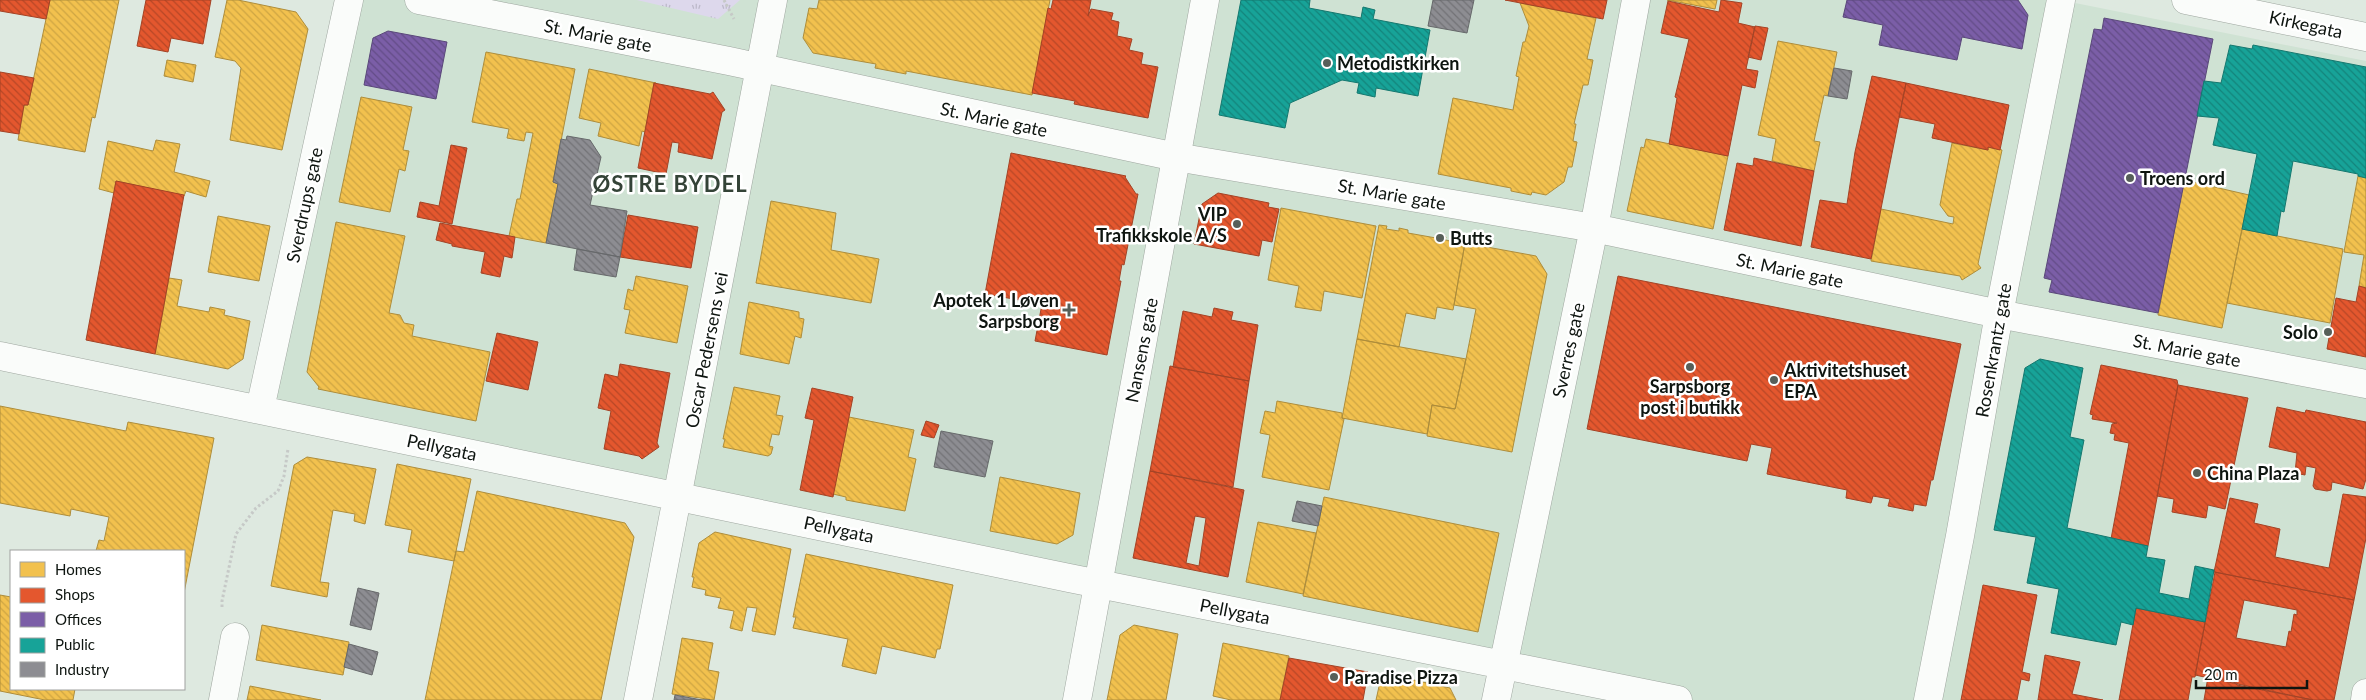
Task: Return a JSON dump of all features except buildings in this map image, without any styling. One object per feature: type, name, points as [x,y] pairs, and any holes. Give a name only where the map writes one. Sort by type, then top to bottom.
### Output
[{"type":"street","name":"Sverdrups gate","points":[[260,410],[349,0]]},
{"type":"street","name":"St. Marie gate","points":[[419,0],[729,61],[759,69],[1176,157],[1594,228],[1999,314],[2366,384]]},
{"type":"street","name":"Oscar Pedersens vei","points":[[638,700],[680,496],[773,0]]},
{"type":"street","name":"Nansens gate","points":[[1077,700],[1205,0]]},
{"type":"street","name":"Sverres gate","points":[[1496,700],[1594,228],[1636,0]]},
{"type":"street","name":"Rosenkrantz gate","points":[[1928,700],[1960,536],[1999,314],[2061,0]]},
{"type":"street","name":"Kirkegata","points":[[2186,0],[2298,11],[2366,37]]},
{"type":"street","name":"Pellygata","points":[[0,356],[1098,583],[1678,700]]},
{"type":"street","points":[[223,700],[236,637]]},
{"type":"street","points":[[2365,700],[2366,693]]},
{"type":"path","points":[[724,0],[736,22]]},
{"type":"path","points":[[236,637],[223,614],[222,601],[236,534],[256,508],[278,491],[284,476],[295,417]]},
{"type":"shaded area","points":[[349,0],[2060,0],[2366,61],[2366,700],[1678,700],[260,409]]},
{"type":"green space","points":[[637,0],[740,0],[718,19]]},
{"type":"place","name":"Metodistkirken","points":[[1327,63]]},
{"type":"place","name":"Troens ord","points":[[2130,178]]},
{"type":"place","name":"VIP Trafikkskole A/S","points":[[1237,224]]},
{"type":"place","name":"Butts","points":[[1440,238]]},
{"type":"place","name":"Apotek 1 Løven Sarpsborg","points":[[1069,310]]},
{"type":"place","name":"Solo","points":[[2328,332]]},
{"type":"place","name":"Sarpsborg post i butikk","points":[[1690,367]]},
{"type":"place","name":"Aktivitetshuset EPA","points":[[1774,380]]},
{"type":"place","name":"China Plaza","points":[[2197,473]]},
{"type":"place","name":"Paradise Pizza","points":[[1334,677]]},
{"type":"district","name":"ØSTRE BYDEL","points":[[670,183]]}]
